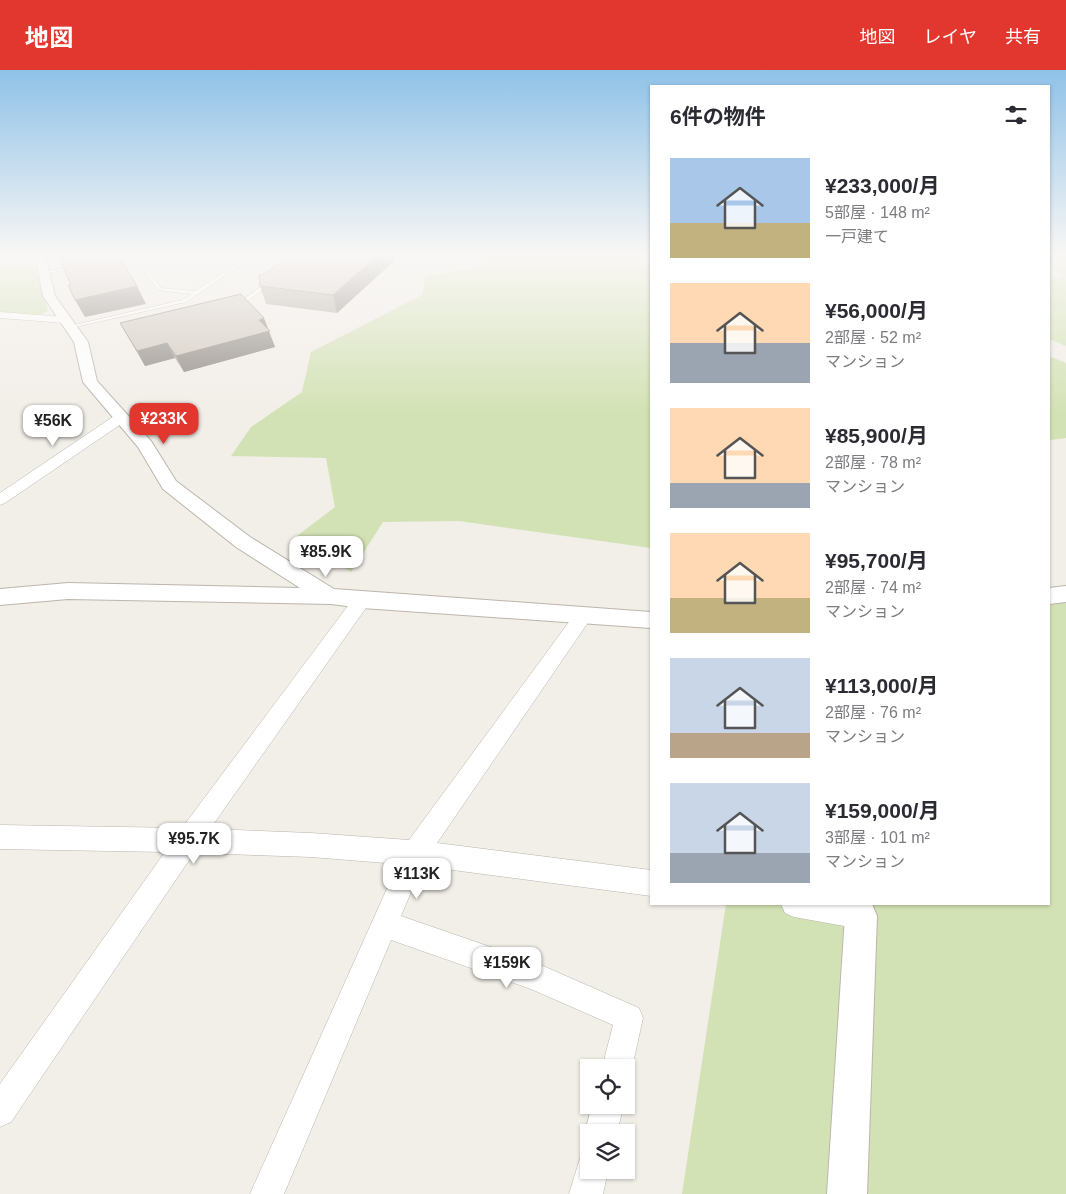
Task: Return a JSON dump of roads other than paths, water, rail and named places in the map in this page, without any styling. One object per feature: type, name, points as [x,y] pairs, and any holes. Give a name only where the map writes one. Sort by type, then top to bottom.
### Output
[{"type":"street","points":[[57,307],[81,342],[90,382],[145,445],[169,485],[243,542],[331,596]]},
{"type":"street","points":[[0,315],[68,323]]},
{"type":"street","points":[[0,500],[122,417]]},
{"type":"street","points":[[0,597],[68,591],[331,596],[362,600],[650,620]]},
{"type":"street","points":[[0,1111],[188,840],[362,600]]},
{"type":"street","points":[[267,1194],[415,853],[583,616]]},
{"type":"street","points":[[0,837],[188,840],[336,847],[415,853],[650,883]]},
{"type":"street","points":[[805,905],[858,910],[847,1194]]},
{"type":"street","points":[[384,924],[534,976],[629,1018],[619,1059]]},
{"type":"street","points":[[586,1194],[590,1179]]},
{"type":"lane","points":[[68,323],[150,307]]}]
